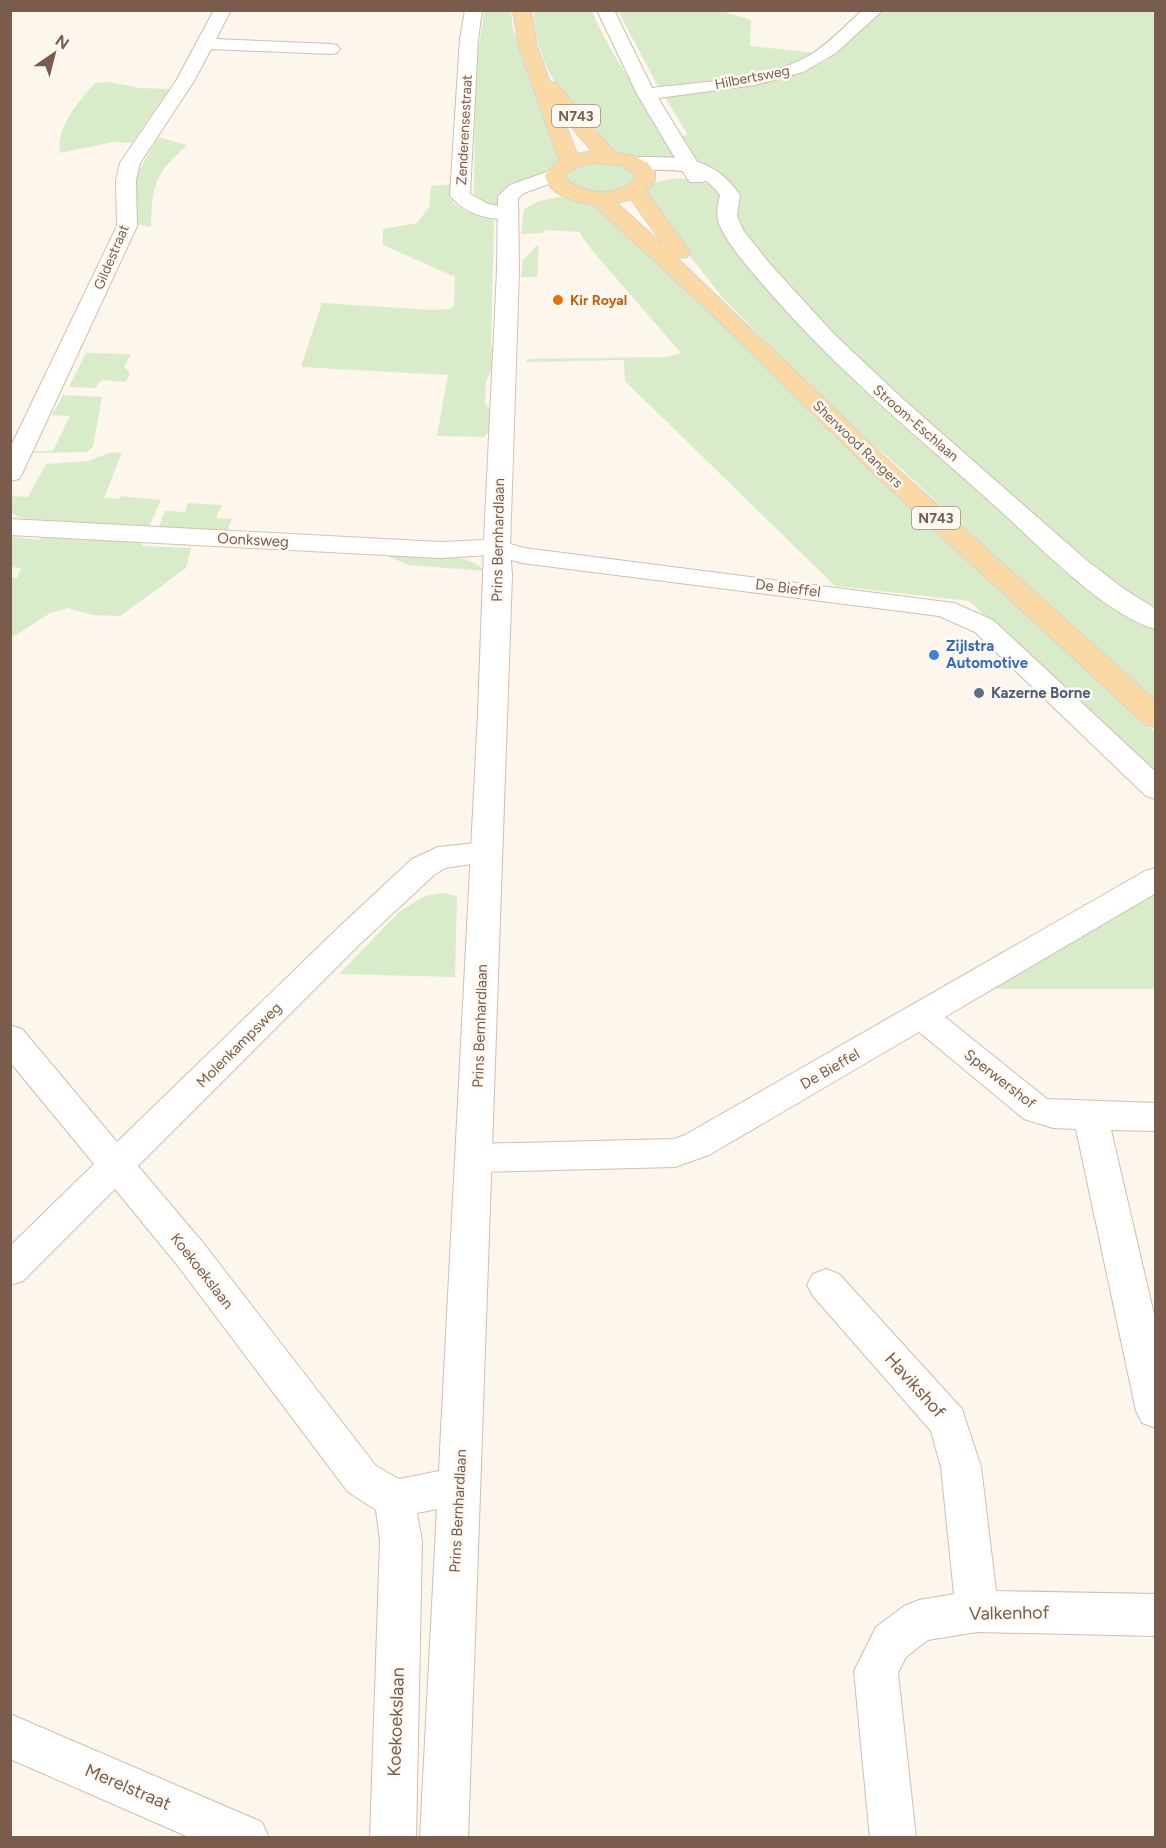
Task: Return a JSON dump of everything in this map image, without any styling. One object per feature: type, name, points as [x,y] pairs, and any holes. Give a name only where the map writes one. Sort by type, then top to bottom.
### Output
[{"type":"main road","name":"N743","points":[[522,10],[528,47],[541,77],[562,168],[561,187],[569,192]]},
{"type":"main road","name":"N743","points":[[541,77],[582,123],[607,157]]},
{"type":"main road","points":[[562,168],[607,157],[633,163]]},
{"type":"main road","name":"N743","points":[[633,163],[646,175],[640,186]]},
{"type":"main road","points":[[569,192],[612,197],[640,186]]},
{"type":"main road","name":"Sherwood Rangers","points":[[640,186],[723,312]]},
{"type":"main road","name":"Sherwood Rangers","points":[[598,197],[723,312],[884,470],[1155,718]]},
{"type":"street","name":"Gildestraat","points":[[10,474],[127,226],[126,180],[130,163],[185,81],[223,10]]},
{"type":"street","name":"Zenderensestraat","points":[[474,10],[469,39],[460,195],[466,203],[485,210],[509,213]]},
{"type":"street","points":[[605,10],[646,94],[694,172]]},
{"type":"street","name":"Hilbertsweg","points":[[646,94],[759,78],[794,69],[826,52],[875,10]]},
{"type":"street","points":[[206,44],[331,49]]},
{"type":"street","name":"Stroom-Eschlaan","points":[[633,163],[666,163],[694,172],[726,189],[730,195],[726,216],[733,231],[799,313],[866,379],[1075,562],[1111,593],[1155,621]]},
{"type":"street","name":"Prins Bernhardlaan","points":[[444,1838],[475,1158],[498,575],[496,548],[508,196],[517,189],[562,168]]},
{"type":"street","name":"Stroom-Eschlaan","points":[[640,186],[694,172]]},
{"type":"street","points":[[509,213],[532,199],[569,192]]},
{"type":"street","name":"Oonksweg","points":[[10,526],[429,549],[496,548]]},
{"type":"street","name":"De Bieffel","points":[[496,548],[522,555],[945,609],[984,626],[1155,789]]},
{"type":"street","name":"Molenkampsweg","points":[[10,1270],[350,935],[423,867],[438,858],[486,853]]},
{"type":"street","name":"De Bieffel","points":[[475,1158],[675,1153],[698,1145],[1155,879]]},
{"type":"street","name":"Sperwershof","points":[[921,1016],[1036,1109],[1053,1114],[1155,1117]]},
{"type":"street","name":"Koekoekslaan","points":[[10,1038],[191,1256],[363,1479],[395,1499],[401,1541],[393,1838]]},
{"type":"street","points":[[1091,1116],[1142,1293],[1155,1412]]},
{"type":"street","name":"Havikshof","points":[[826,1285],[948,1422],[961,1467],[977,1611]]},
{"type":"street","points":[[395,1499],[459,1486]]},
{"type":"street","name":"Valkenhof","points":[[893,1838],[876,1671],[891,1642],[919,1621],[977,1611],[1155,1615]]},
{"type":"street","name":"Merelstraat","points":[[10,1736],[246,1838]]},
{"type":"green space","points":[[484,11],[511,11],[513,30],[536,82],[560,160],[547,172],[498,201],[498,205],[489,205],[474,200],[475,76]]},
{"type":"green space","points":[[534,11],[592,11],[610,48],[676,154],[664,159],[647,160],[621,155],[608,148],[598,136],[599,132],[565,95],[550,74],[539,48]]},
{"type":"green space","points":[[618,11],[721,11],[751,20],[750,46],[817,53],[783,71],[660,90]]},
{"type":"green space","points":[[883,11],[1155,11],[1155,610],[1131,595],[1012,497],[820,326],[743,232],[737,222],[734,185],[716,172],[700,166],[680,136],[688,135],[664,96],[775,79],[807,70],[827,60],[847,40]]},
{"type":"green space","points":[[110,82],[139,88],[169,89],[132,143],[113,142],[60,153],[61,134],[75,107],[95,83]]},
{"type":"green space","points":[[158,137],[187,145],[168,164],[157,181],[154,190],[151,227],[137,224],[134,180]]},
{"type":"green space","points":[[586,161],[618,163],[631,169],[634,181],[615,191],[599,193],[583,191],[564,179],[564,173]]},
{"type":"green space","points":[[671,179],[698,181],[717,190],[722,195],[717,214],[719,220],[779,302],[840,365],[1136,618],[1155,629],[1155,700],[822,399],[722,297],[645,199],[645,189],[657,182]]},
{"type":"green space","points":[[454,184],[453,203],[467,212],[489,216],[494,221],[491,345],[497,351],[497,360],[486,381],[485,403],[495,416],[494,426],[484,437],[437,436],[448,375],[301,367],[322,303],[432,310],[449,309],[454,306],[455,277],[383,245],[383,229],[417,223],[429,207],[431,186]]},
{"type":"green space","points":[[561,197],[599,204],[674,273],[747,350],[990,581],[1155,732],[1155,770],[969,601],[835,586],[625,381],[624,360],[526,362],[527,359],[666,357],[681,353],[590,248],[579,232],[546,230],[542,233],[521,234],[524,209],[539,201]]},
{"type":"green space","points":[[536,246],[539,246],[537,277],[521,277],[523,260]]},
{"type":"green space","points":[[86,353],[131,354],[124,367],[130,373],[126,382],[102,380],[95,388],[69,387]]},
{"type":"green space","points":[[63,395],[102,397],[93,447],[86,452],[33,453],[34,451],[53,451],[70,416],[52,415]]},
{"type":"green space","points":[[122,452],[104,498],[119,499],[120,496],[161,500],[149,527],[30,519],[19,517],[11,512],[10,496],[28,497],[46,464],[88,461],[109,453]]},
{"type":"green space","points":[[188,503],[222,505],[216,518],[232,519],[227,531],[159,527],[165,511],[185,512]]},
{"type":"green space","points":[[48,534],[140,539],[143,546],[191,548],[186,568],[120,616],[92,615],[68,608],[50,613],[11,638],[11,578],[17,578],[21,568],[11,567],[10,536],[38,540]]},
{"type":"green space","points":[[379,553],[450,556],[476,564],[485,571],[409,565]]},
{"type":"green space","points":[[443,893],[457,896],[455,977],[339,974],[399,912],[425,896]]},
{"type":"green space","points":[[1155,893],[1155,989],[995,989]]},
{"type":"place","name":"Kir Royal","points":[[558,300]]},
{"type":"place","name":"Zijlstra Automotive","points":[[934,655]]},
{"type":"place","name":"Kazerne Borne","points":[[979,693]]}]
